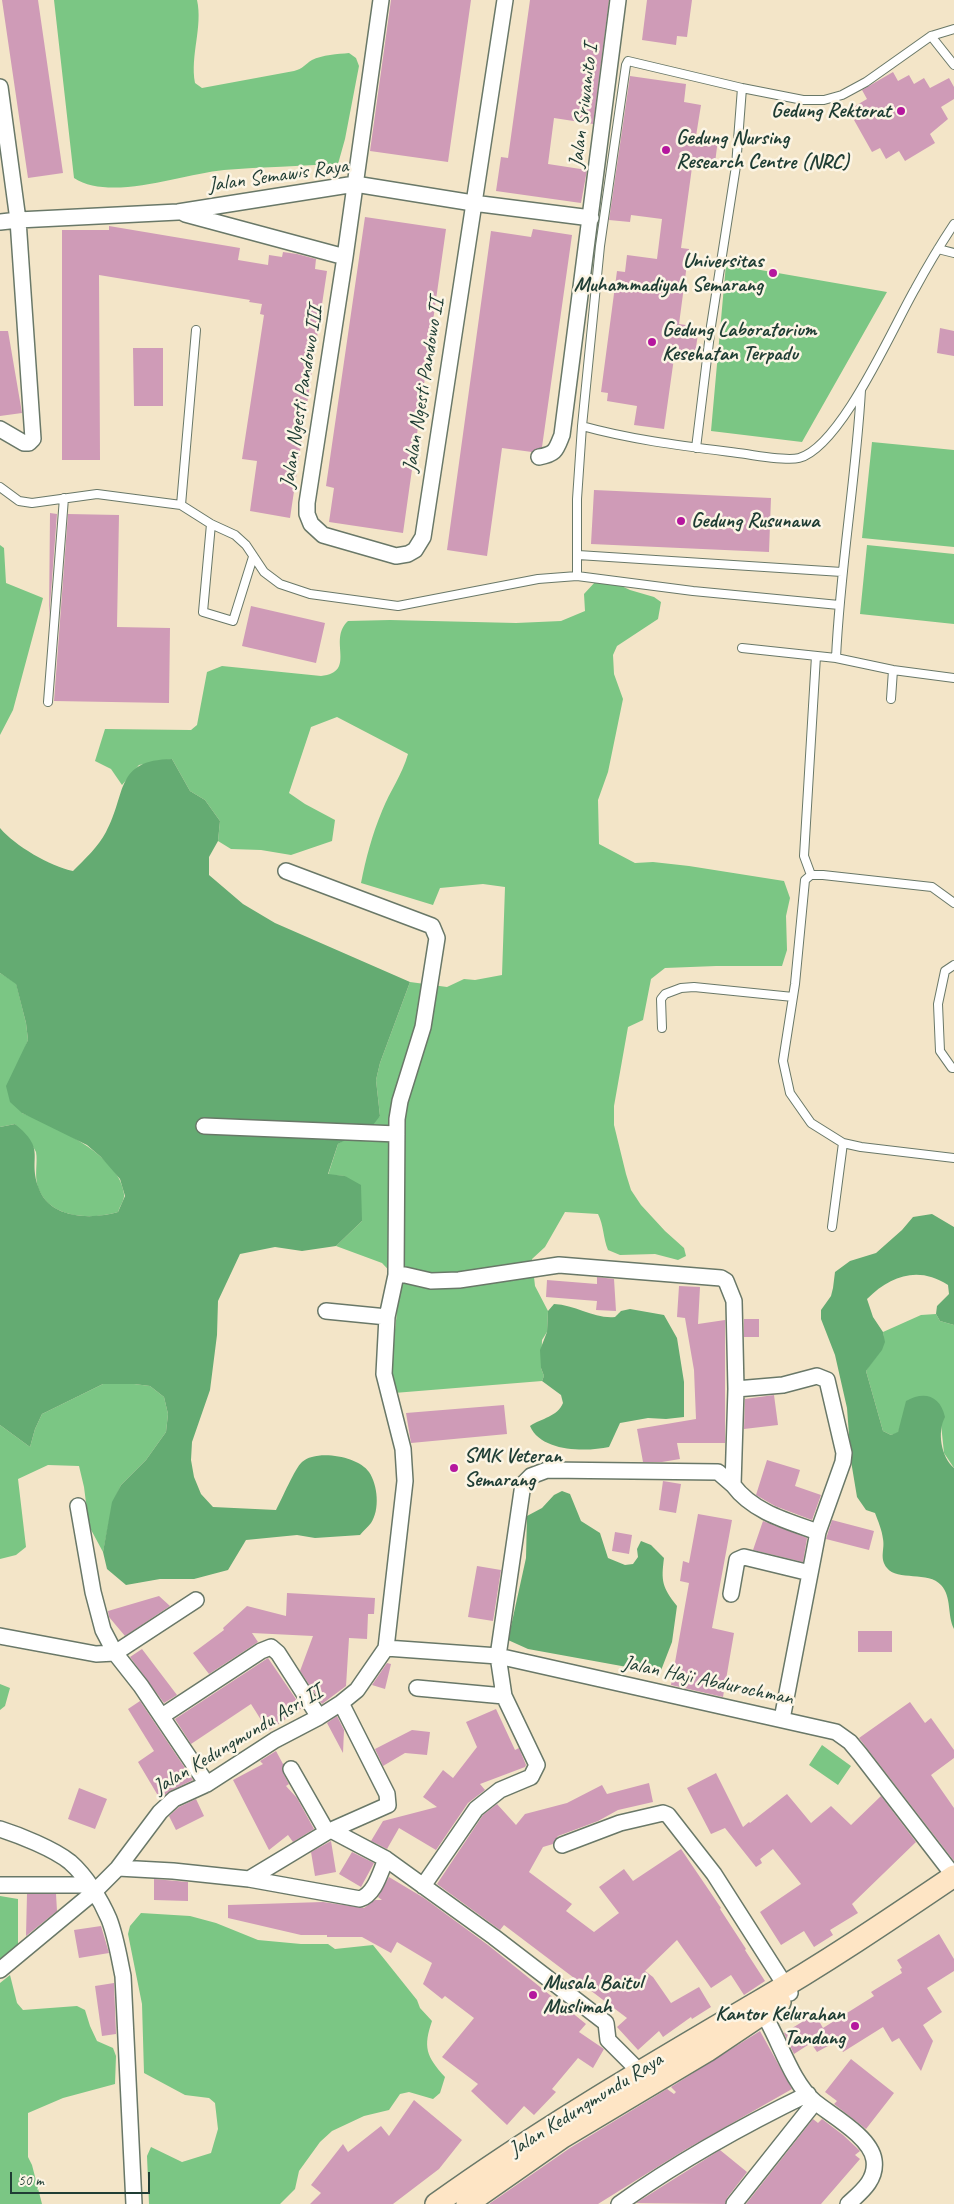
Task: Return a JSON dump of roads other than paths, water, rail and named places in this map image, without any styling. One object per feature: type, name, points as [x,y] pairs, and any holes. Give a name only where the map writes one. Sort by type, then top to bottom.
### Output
[{"type":"main road","points":[[752,2014],[954,1876]]},
{"type":"main road","points":[[788,1989],[877,1943],[954,1888]]},
{"type":"main road","name":"Jalan Kedungmundu Raya","points":[[436,2204],[497,2160],[638,2070],[752,2014]]},
{"type":"main road","name":"Jalan Kedungmundu Raya","points":[[468,2204],[564,2137],[752,2014]]},
{"type":"street","name":"Jalan Ngesti Pandowo III","points":[[381,0],[345,258],[308,490],[307,514],[316,530],[323,535],[396,556]]},
{"type":"street","points":[[473,203],[505,0]]},
{"type":"street","name":"Jalan Sriwanito I","points":[[539,457],[551,455],[562,435],[618,0]]},
{"type":"street","points":[[0,87],[18,220],[33,439],[29,443],[24,443],[0,429]]},
{"type":"street","name":"Jalan Semawis Raya","points":[[0,222],[178,212],[355,184],[473,203],[591,218]]},
{"type":"street","name":"Jalan Ngesti Pandowo II","points":[[396,556],[408,554],[415,550],[423,537],[473,203]]},
{"type":"street","name":"Jalan Semawis Raya","points":[[178,212],[345,258]]},
{"type":"street","points":[[286,871],[432,926],[436,931],[437,947],[423,1027],[400,1101],[397,1119],[396,1275],[387,1318],[384,1374],[403,1449],[405,1481],[386,1648]]},
{"type":"street","points":[[204,1126],[397,1134]]},
{"type":"street","points":[[396,1275],[405,1275],[431,1281],[458,1280],[559,1265],[721,1278],[726,1281],[734,1301],[736,1389],[733,1485]]},
{"type":"street","points":[[326,1310],[387,1318]]},
{"type":"street","points":[[736,1389],[782,1385],[817,1376],[827,1380],[844,1453],[842,1470],[818,1532],[782,1719]]},
{"type":"street","points":[[423,1886],[476,1809],[500,1790],[531,1777],[537,1765],[534,1755],[504,1696],[498,1656],[523,1484],[531,1476],[547,1470],[718,1472],[750,1504],[772,1515],[818,1532]]},
{"type":"street","points":[[78,1506],[93,1592],[103,1630],[115,1653],[162,1716],[207,1784]]},
{"type":"street","points":[[731,1594],[737,1560],[740,1558],[744,1557],[810,1573]]},
{"type":"street","points":[[0,1636],[96,1654],[115,1653],[196,1600]]},
{"type":"street","points":[[162,1716],[261,1650],[271,1647],[278,1652],[320,1717]]},
{"type":"street","name":"Jalan Haji Abdurochman","points":[[386,1648],[498,1656],[836,1732],[850,1742],[954,1876]]},
{"type":"street","name":"Jalan Kedungmundu Asri II","points":[[0,1970],[91,1888],[118,1868],[160,1812],[174,1799],[207,1784],[275,1740],[320,1717],[341,1703],[357,1690],[386,1648]]},
{"type":"street","points":[[417,1688],[504,1696]]},
{"type":"street","points":[[249,1879],[329,1831],[386,1807],[390,1802],[341,1703]]},
{"type":"street","points":[[291,1769],[329,1831],[386,1859],[494,1937],[606,2023],[608,2040],[638,2070]]},
{"type":"street","points":[[562,1845],[620,1823],[664,1813],[668,1815],[714,1874],[788,1989]]},
{"type":"street","points":[[0,1829],[17,1834],[64,1858],[76,1869],[91,1888],[109,1918],[116,1940],[123,1976],[134,2204]]},
{"type":"street","points":[[118,1868],[173,1871],[249,1879],[360,1899],[366,1898],[371,1892],[386,1859]]},
{"type":"street","points":[[0,1885],[91,1888]]},
{"type":"street","points":[[752,2014],[811,2098],[861,2139],[867,2145],[874,2158],[874,2171],[868,2185],[848,2204]]},
{"type":"street","points":[[619,2204],[661,2174],[754,2120],[811,2098]]},
{"type":"street","points":[[734,2204],[811,2098]]},
{"type":"lane","points":[[577,576],[577,499],[582,426],[600,246],[626,63],[631,61],[742,88],[803,100],[824,100],[842,95],[866,82],[931,36],[954,29]]},
{"type":"lane","points":[[931,36],[954,65]]},
{"type":"lane","points":[[696,448],[711,326],[736,166],[742,88]]},
{"type":"lane","points":[[582,426],[614,434],[696,448],[764,456],[799,458],[816,449],[836,428],[862,388],[938,249],[954,224]]},
{"type":"lane","points":[[938,249],[954,253]]},
{"type":"lane","points":[[181,505],[196,330]]},
{"type":"lane","points":[[836,658],[842,572],[858,445],[862,388]]},
{"type":"lane","points":[[0,487],[19,501],[32,503],[97,494],[181,505],[211,524],[234,535],[246,545],[264,572],[280,584],[310,594],[398,606],[538,579],[577,576],[693,591],[839,605]]},
{"type":"lane","points":[[48,702],[64,498]]},
{"type":"lane","points":[[211,524],[204,612],[233,621],[253,557]]},
{"type":"lane","points":[[578,555],[842,572]]},
{"type":"lane","points":[[742,648],[836,658],[893,670],[954,678]]},
{"type":"lane","points":[[811,875],[804,856],[816,656]]},
{"type":"lane","points":[[891,700],[893,670]]},
{"type":"lane","points":[[954,903],[932,887],[811,875],[805,880],[793,996],[783,1061],[790,1093],[811,1123],[843,1143],[861,1147],[954,1158]]},
{"type":"lane","points":[[954,965],[945,971],[938,1004],[940,1050],[952,1068],[954,1068]]},
{"type":"lane","points":[[662,1028],[661,999],[665,994],[681,988],[793,996]]},
{"type":"lane","points":[[832,1227],[843,1143]]},
{"type":"place","name":"Gedung Rektorat","points":[[901,111]]},
{"type":"place","name":"Gedung Nursing Research Centre (NRC)","points":[[666,150]]},
{"type":"place","name":"Universitas Muhammadiyah Semarang","points":[[773,273]]},
{"type":"place","name":"Gedung Laboratorium Kesehatan Terpadu","points":[[652,342]]},
{"type":"place","name":"Gedung Rusunawa","points":[[681,521]]},
{"type":"place","name":"SMK Veteran Semarang","points":[[454,1468]]},
{"type":"place","name":"Musala Baitul Muslimah","points":[[533,1995]]},
{"type":"place","name":"Kantor Kelurahan Tandang","points":[[855,2026]]}]
